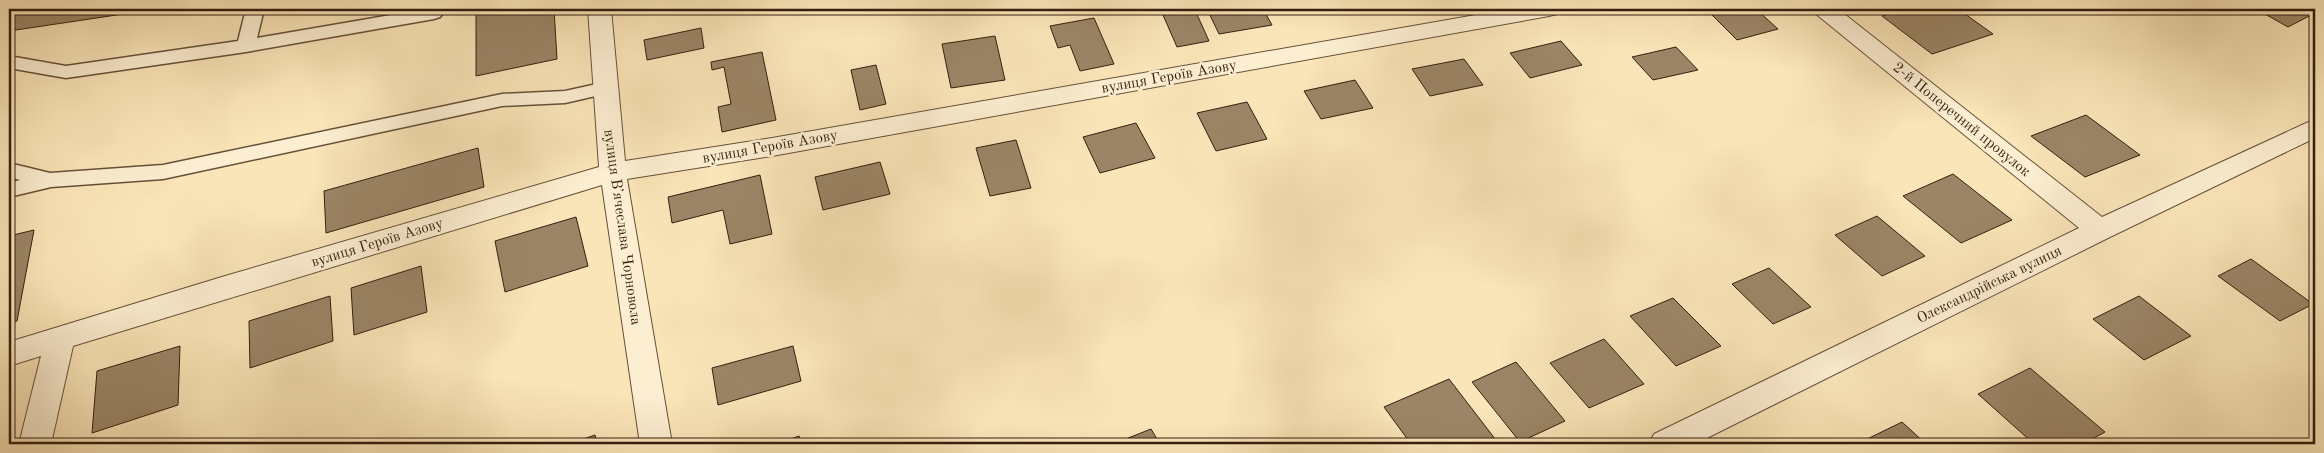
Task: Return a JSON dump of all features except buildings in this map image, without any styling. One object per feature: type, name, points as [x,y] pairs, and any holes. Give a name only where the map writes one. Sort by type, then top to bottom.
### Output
[{"type":"street","name":"вулиця Вʼячеслава Чорновола","points":[[599,9],[613,172],[656,444]]},
{"type":"street","name":"вулиця Героїв Азову","points":[[9,354],[235,284],[613,172],[772,147],[1549,9]]},
{"type":"street","name":"2-й Поперечний провулок","points":[[1824,9],[2100,230]]},
{"type":"street","name":"Олександрійська вулиця","points":[[1665,444],[2100,230],[2315,128]]},
{"type":"street","points":[[35,444],[60,339]]},
{"type":"lane","points":[[246,46],[255,9]]},
{"type":"lane","points":[[9,62],[66,72],[246,46],[434,13]]},
{"type":"lane","points":[[9,190],[50,180],[163,172],[502,100],[565,97],[606,88]]},
{"type":"lane","points":[[9,170],[50,180]]}]
